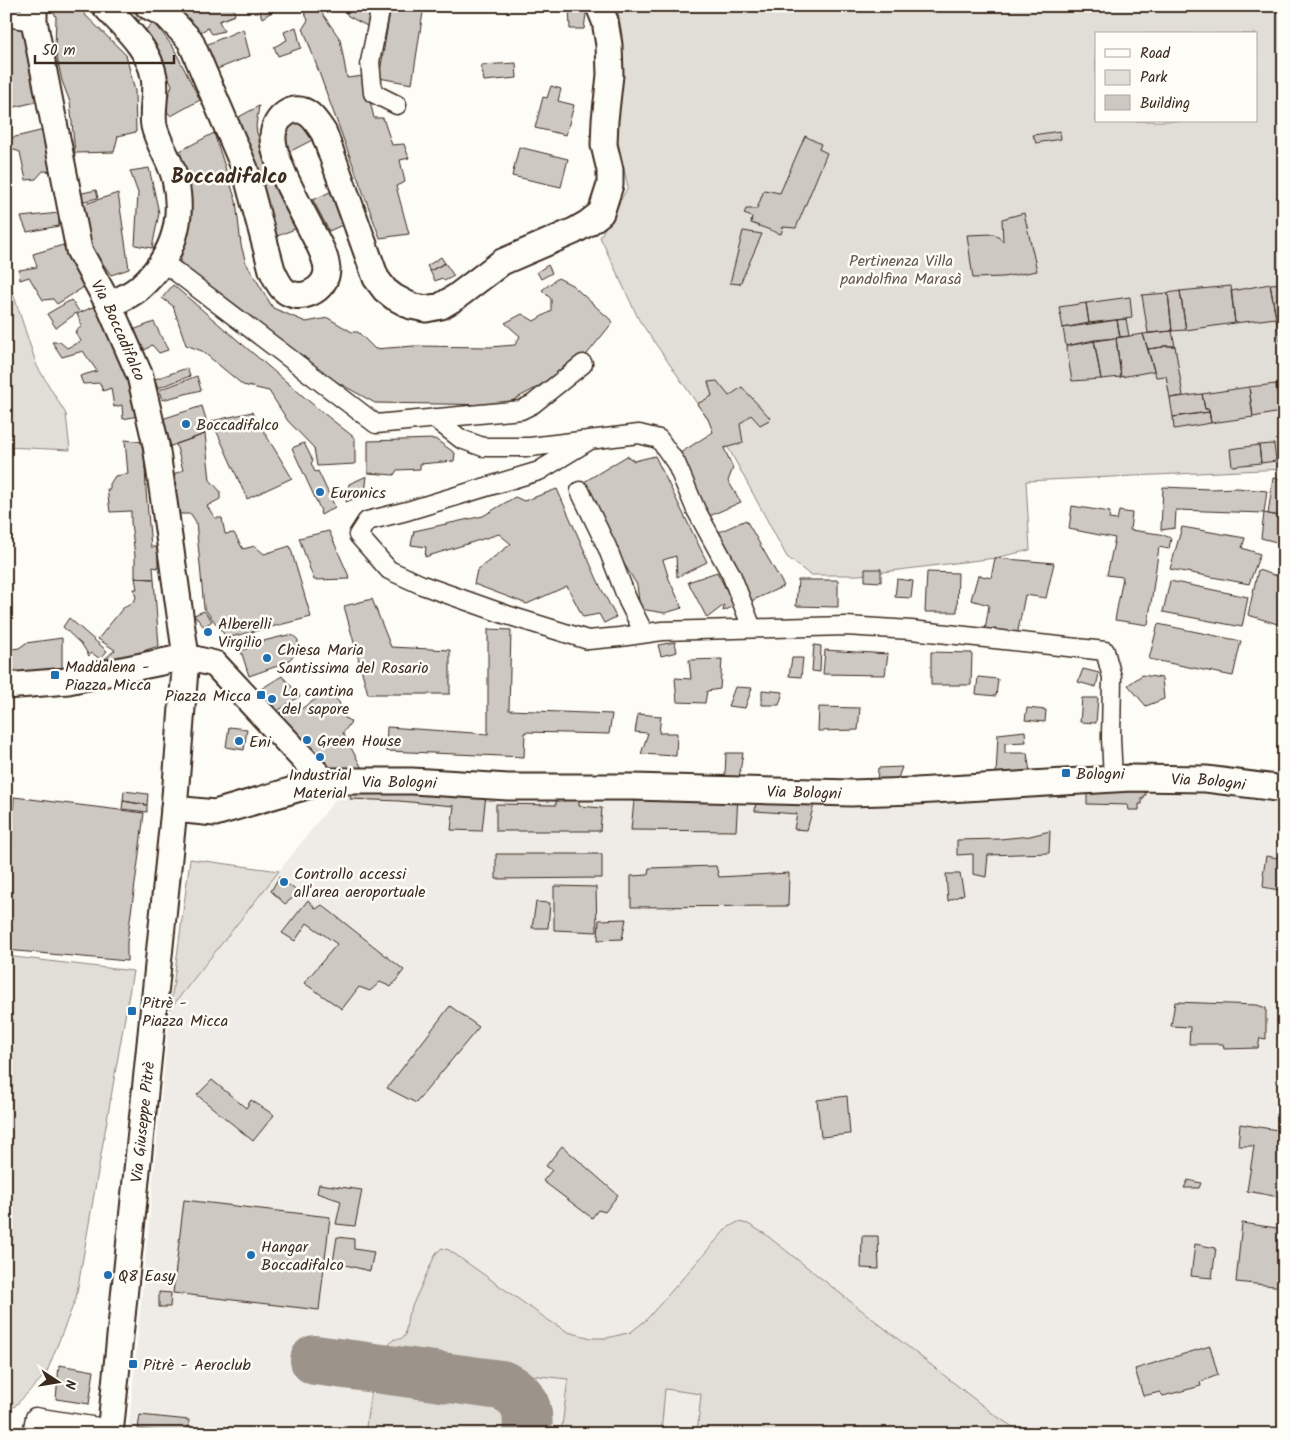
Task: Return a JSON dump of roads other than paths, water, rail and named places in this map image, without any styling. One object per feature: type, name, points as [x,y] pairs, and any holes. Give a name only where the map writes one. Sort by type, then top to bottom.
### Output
[{"type":"street","points":[[105,6],[140,45],[150,62],[154,78],[154,126],[175,178],[179,207],[176,233],[163,262],[138,289],[109,305]]},
{"type":"street","points":[[148,6],[166,15],[190,40],[245,169],[272,270],[284,290],[296,295],[316,291],[324,281],[327,270],[324,255],[287,181],[273,146],[275,125],[281,116],[291,111],[300,110],[310,115],[324,133],[376,278],[394,298],[411,306],[426,309],[440,306],[456,297],[502,262],[574,231],[601,213],[610,184],[610,170],[604,145],[610,75],[609,45],[605,21],[599,6]]},
{"type":"street","points":[[382,6],[370,62],[373,93],[397,105]]},
{"type":"street","points":[[6,16],[34,13]]},
{"type":"street","name":"Via Boccadifalco","points":[[34,13],[79,250],[109,305],[140,376],[156,445],[186,657],[174,809]]},
{"type":"street","points":[[163,262],[376,424],[521,410],[533,404],[583,364]]},
{"type":"street","points":[[434,418],[460,439],[483,447],[530,447],[639,434],[659,439],[676,463],[696,510],[731,574],[752,628]]},
{"type":"street","points":[[590,440],[539,471],[407,511],[367,521],[358,535],[389,570],[422,585],[507,615],[588,640],[644,634],[662,630],[846,626],[911,630],[1105,651],[1112,677],[1112,779]]},
{"type":"street","points":[[580,490],[607,547],[628,601],[644,634]]},
{"type":"street","points":[[6,686],[68,681],[186,657],[215,664],[324,781]]},
{"type":"street","name":"Via Bologni","points":[[174,809],[215,813],[324,781],[412,781],[508,787],[633,787],[850,793],[916,791],[1131,778],[1206,779],[1284,789]]},
{"type":"street","name":"Via Giuseppe Pitrè","points":[[110,1431],[174,809]]},
{"type":"street","points":[[34,1426],[110,1431]]},
{"type":"place","name":"Boccadifalco","points":[[186,424]]},
{"type":"place","name":"Euronics","points":[[320,492]]},
{"type":"place","name":"Alberelli Virgilio","points":[[208,632]]},
{"type":"place","name":"Chiesa Maria Santissima del Rosario","points":[[267,658]]},
{"type":"place","name":"Maddalena - Piazza Micca","points":[[55,675]]},
{"type":"place","name":"Piazza Micca","points":[[261,695]]},
{"type":"place","name":"La cantina del sapore","points":[[272,699]]},
{"type":"place","name":"Green House","points":[[307,740]]},
{"type":"place","name":"Eni","points":[[239,741]]},
{"type":"place","name":"Industrial Material","points":[[320,757]]},
{"type":"place","name":"Bologni","points":[[1066,773]]},
{"type":"place","name":"Controllo accessi all'area aeroportuale","points":[[284,882]]},
{"type":"place","name":"Pitrè - Piazza Micca","points":[[132,1011]]},
{"type":"place","name":"Hangar Boccadifalco","points":[[251,1255]]},
{"type":"place","name":"Q8 Easy","points":[[108,1275]]},
{"type":"place","name":"Pitrè - Aeroclub","points":[[133,1364]]},
{"type":"district","name":"Boccadifalco","points":[[229,176]]},
{"type":"park label","name":"Pertinenza Villa pandolfina Marasà","points":[[901,269]]}]
